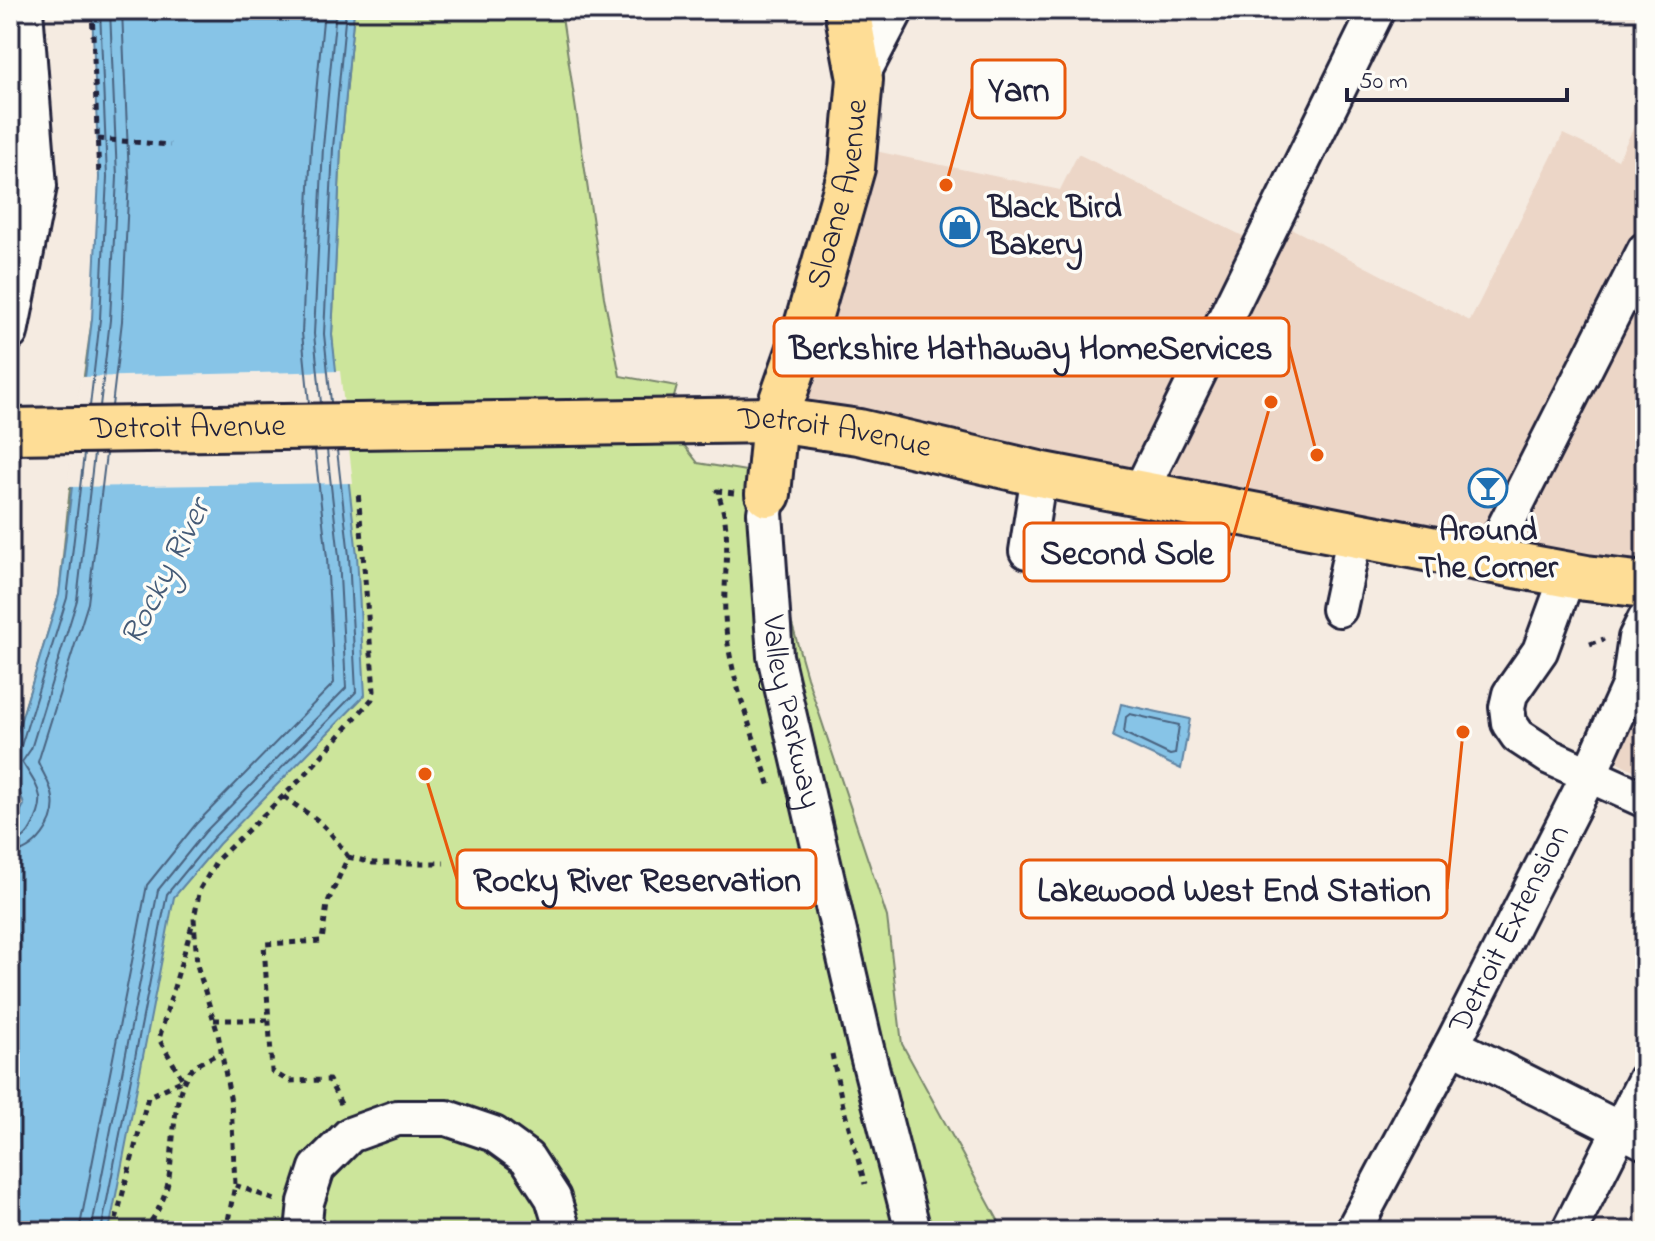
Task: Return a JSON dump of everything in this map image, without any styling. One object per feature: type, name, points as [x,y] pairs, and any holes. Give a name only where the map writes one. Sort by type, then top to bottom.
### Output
[{"type":"main road","name":"Sloane Avenue","points":[[775,420],[802,343],[852,168],[860,79],[847,10]]},
{"type":"main road","name":"Detroit Avenue","points":[[10,431],[775,420],[859,432],[1039,474],[1488,560],[1645,585]]},
{"type":"main road","name":"Valley Parkway","points":[[768,494],[775,420]]},
{"type":"street","points":[[10,333],[39,186],[25,10]]},
{"type":"street","points":[[860,79],[896,10]]},
{"type":"street","points":[[1140,492],[1377,10]]},
{"type":"street","points":[[1488,560],[1645,250]]},
{"type":"street","points":[[1027,551],[1039,474]]},
{"type":"street","name":"Valley Parkway","points":[[768,494],[765,513],[775,656],[865,1044],[913,1231]]},
{"type":"street","points":[[1339,609],[1355,534]]},
{"type":"street","points":[[1568,575],[1540,651],[1510,694],[1507,707],[1509,723],[1518,736],[1550,757],[1645,800]]},
{"type":"street","name":"Detroit Extension","points":[[1353,1231],[1452,1045],[1589,775],[1629,686],[1636,638],[1645,620]]},
{"type":"street","points":[[1452,1045],[1633,1136]]},
{"type":"street","points":[[1569,1231],[1633,1136],[1645,1080]]},
{"type":"street","points":[[304,1221],[317,1168],[350,1135],[397,1118],[447,1118],[494,1134],[527,1158],[553,1198],[563,1231]]},
{"type":"path","points":[[92,10],[99,177]]},
{"type":"path","points":[[98,139],[170,145]]},
{"type":"path","points":[[183,1080],[159,1039],[200,889],[218,859],[284,796],[372,699],[374,691],[358,491]]},
{"type":"path","points":[[1590,644],[1606,638]]},
{"type":"path","points":[[284,796],[334,837],[348,857],[373,863],[444,863]]},
{"type":"path","points":[[341,1104],[329,1080],[288,1081],[272,1071],[264,944],[322,941],[327,904],[348,857]]},
{"type":"path","points":[[194,918],[197,965],[231,1102],[235,1185],[226,1231]]},
{"type":"path","points":[[213,1020],[269,1020]]},
{"type":"path","points":[[144,1231],[167,1191],[178,1097],[183,1080],[194,1067],[221,1052]]},
{"type":"path","points":[[113,1231],[148,1097],[183,1080]]},
{"type":"path","points":[[235,1185],[304,1221]]},
{"type":"shaded area","points":[[1645,104],[1645,590],[787,413],[861,148],[1060,190],[1078,154],[1269,249],[1281,223],[1470,321],[1563,134],[1618,160]]},
{"type":"shaded area","points":[[1645,680],[1645,776],[1610,758]]},
{"type":"green space","points":[[354,10],[561,10],[604,297],[620,376],[677,386],[667,423],[698,463],[782,477],[770,547],[807,677],[887,917],[902,1044],[1004,1231],[10,1231],[10,829],[24,805],[10,756],[59,595],[75,439],[92,319],[334,358],[332,335],[341,148]]},
{"type":"water","name":"Rocky River","points":[[92,10],[354,10],[341,148],[332,335],[357,555],[365,695],[219,844],[174,897],[109,1231],[10,1231],[10,829],[24,805],[10,756],[59,595],[92,319],[99,177]]},
{"type":"water","points":[[1121,704],[1190,719],[1181,769],[1113,737]]},
{"type":"pier","points":[[340,371],[353,483],[68,487],[81,377]]},
{"type":"place","name":"Yarn","points":[[946,185]]},
{"type":"place","name":"Black Bird Bakery","points":[[960,227]]},
{"type":"place","name":"Second Sole","points":[[1271,402]]},
{"type":"place","name":"Berkshire Hathaway HomeServices","points":[[1317,455]]},
{"type":"place","name":"Around The Corner","points":[[1488,488]]},
{"type":"place","name":"Lakewood West End Station","points":[[1463,732]]},
{"type":"place","name":"Rocky River Reservation","points":[[425,774]]}]
